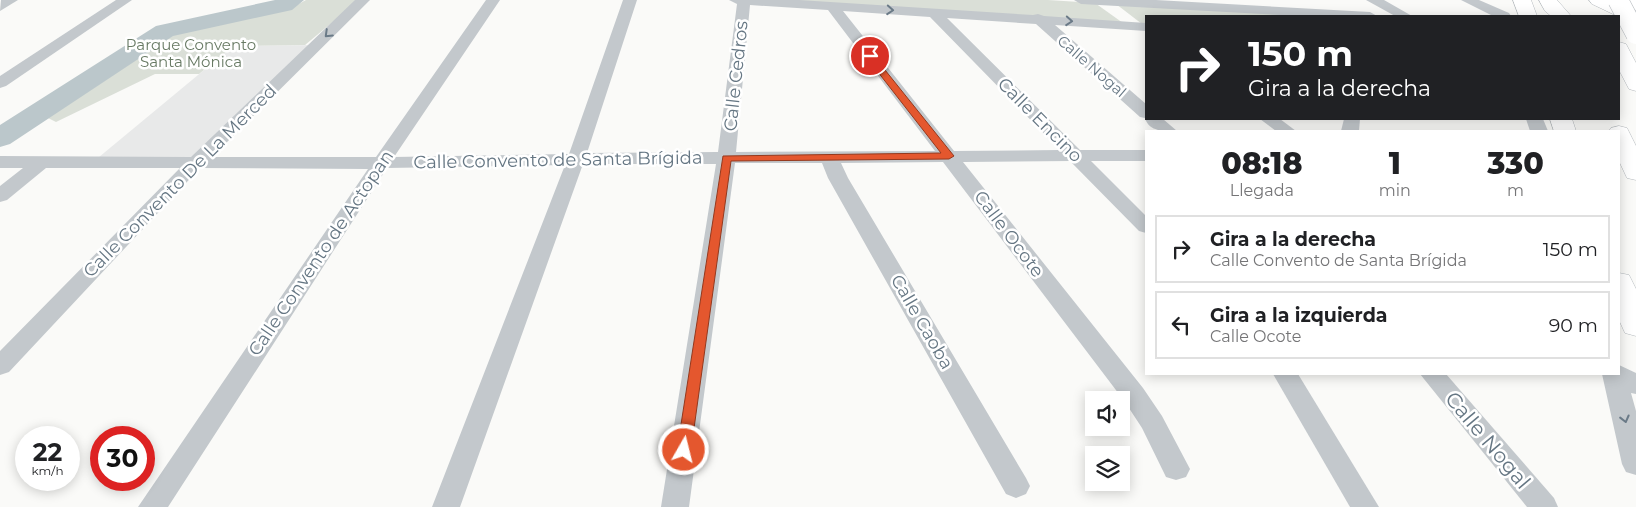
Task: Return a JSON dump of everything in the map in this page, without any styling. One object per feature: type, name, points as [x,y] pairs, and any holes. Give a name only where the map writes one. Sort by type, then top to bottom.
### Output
[{"type":"main road","points":[[1522,0],[1528,15]]},
{"type":"main road","points":[[1548,0],[1551,6],[1561,15]]},
{"type":"main road","points":[[1562,0],[1569,15]]},
{"type":"main road","points":[[1597,0],[1604,15]]},
{"type":"main road","points":[[1597,0],[1636,19]]},
{"type":"main road","points":[[1618,0],[1636,34]]},
{"type":"main road","points":[[1633,0],[1636,4]]},
{"type":"main road","points":[[1620,50],[1636,85]]},
{"type":"main road","points":[[1620,137],[1636,173]]},
{"type":"main road","points":[[1620,285],[1636,326]]},
{"type":"street","points":[[0,7],[11,0]]},
{"type":"street","points":[[0,82],[125,0]]},
{"type":"street","name":"Calle Convento De La Merced","points":[[0,366],[195,163],[363,0]]},
{"type":"street","name":"Calle Convento de Actopan","points":[[152,507],[381,162],[493,0]]},
{"type":"street","points":[[446,507],[576,159],[630,0]]},
{"type":"street","points":[[736,0],[1038,18],[1144,28]]},
{"type":"street","name":"Calle Cedros","points":[[675,507],[726,158],[744,0]]},
{"type":"street","points":[[1081,0],[1199,3],[1302,14],[1336,15]]},
{"type":"street","points":[[1277,0],[1302,14]]},
{"type":"street","points":[[1373,0],[1403,15]]},
{"type":"street","points":[[1468,0],[1502,15]]},
{"type":"street","points":[[1504,0],[1509,15]]},
{"type":"street","points":[[1104,1],[1144,28]]},
{"type":"street","name":"Calle Ocote","points":[[832,6],[1134,395],[1153,422],[1176,469]]},
{"type":"street","name":"Calle Encino","points":[[934,13],[1145,227]]},
{"type":"street","name":"Calle Nogal","points":[[1038,18],[1145,112]]},
{"type":"street","points":[[1154,120],[1167,130]]},
{"type":"street","points":[[1270,120],[1286,130]]},
{"type":"street","name":"Calle Convento de Santa Brígida","points":[[0,162],[40,164],[381,162],[1145,155]]},
{"type":"street","name":"Calle Caoba","points":[[829,157],[838,178],[1016,486]]},
{"type":"street","points":[[0,196],[40,164]]},
{"type":"street","points":[[1286,375],[1365,507]]},
{"type":"street","name":"Calle Nogal","points":[[1433,375],[1544,507]]},
{"type":"street","points":[[1614,375],[1636,464]]},
{"type":"street","points":[[1620,375],[1636,385]]},
{"type":"shaded area","points":[[320,45],[200,166],[87,167],[233,46]]},
{"type":"green space","name":"Parque Convento Santa Mónica","points":[[306,0],[359,0],[305,45],[233,46],[199,74],[155,74],[56,122],[48,118],[175,34],[295,6]]},
{"type":"green space","points":[[760,0],[1048,0],[1095,3],[1123,23]]},
{"type":"green space","points":[[1116,4],[1293,15],[1145,15],[1145,24],[1142,24]]},
{"type":"waterway","points":[[0,138],[165,31],[284,5],[293,0]]},
{"type":"route","points":[[684,450],[726,158],[949,156],[870,56]]}]
